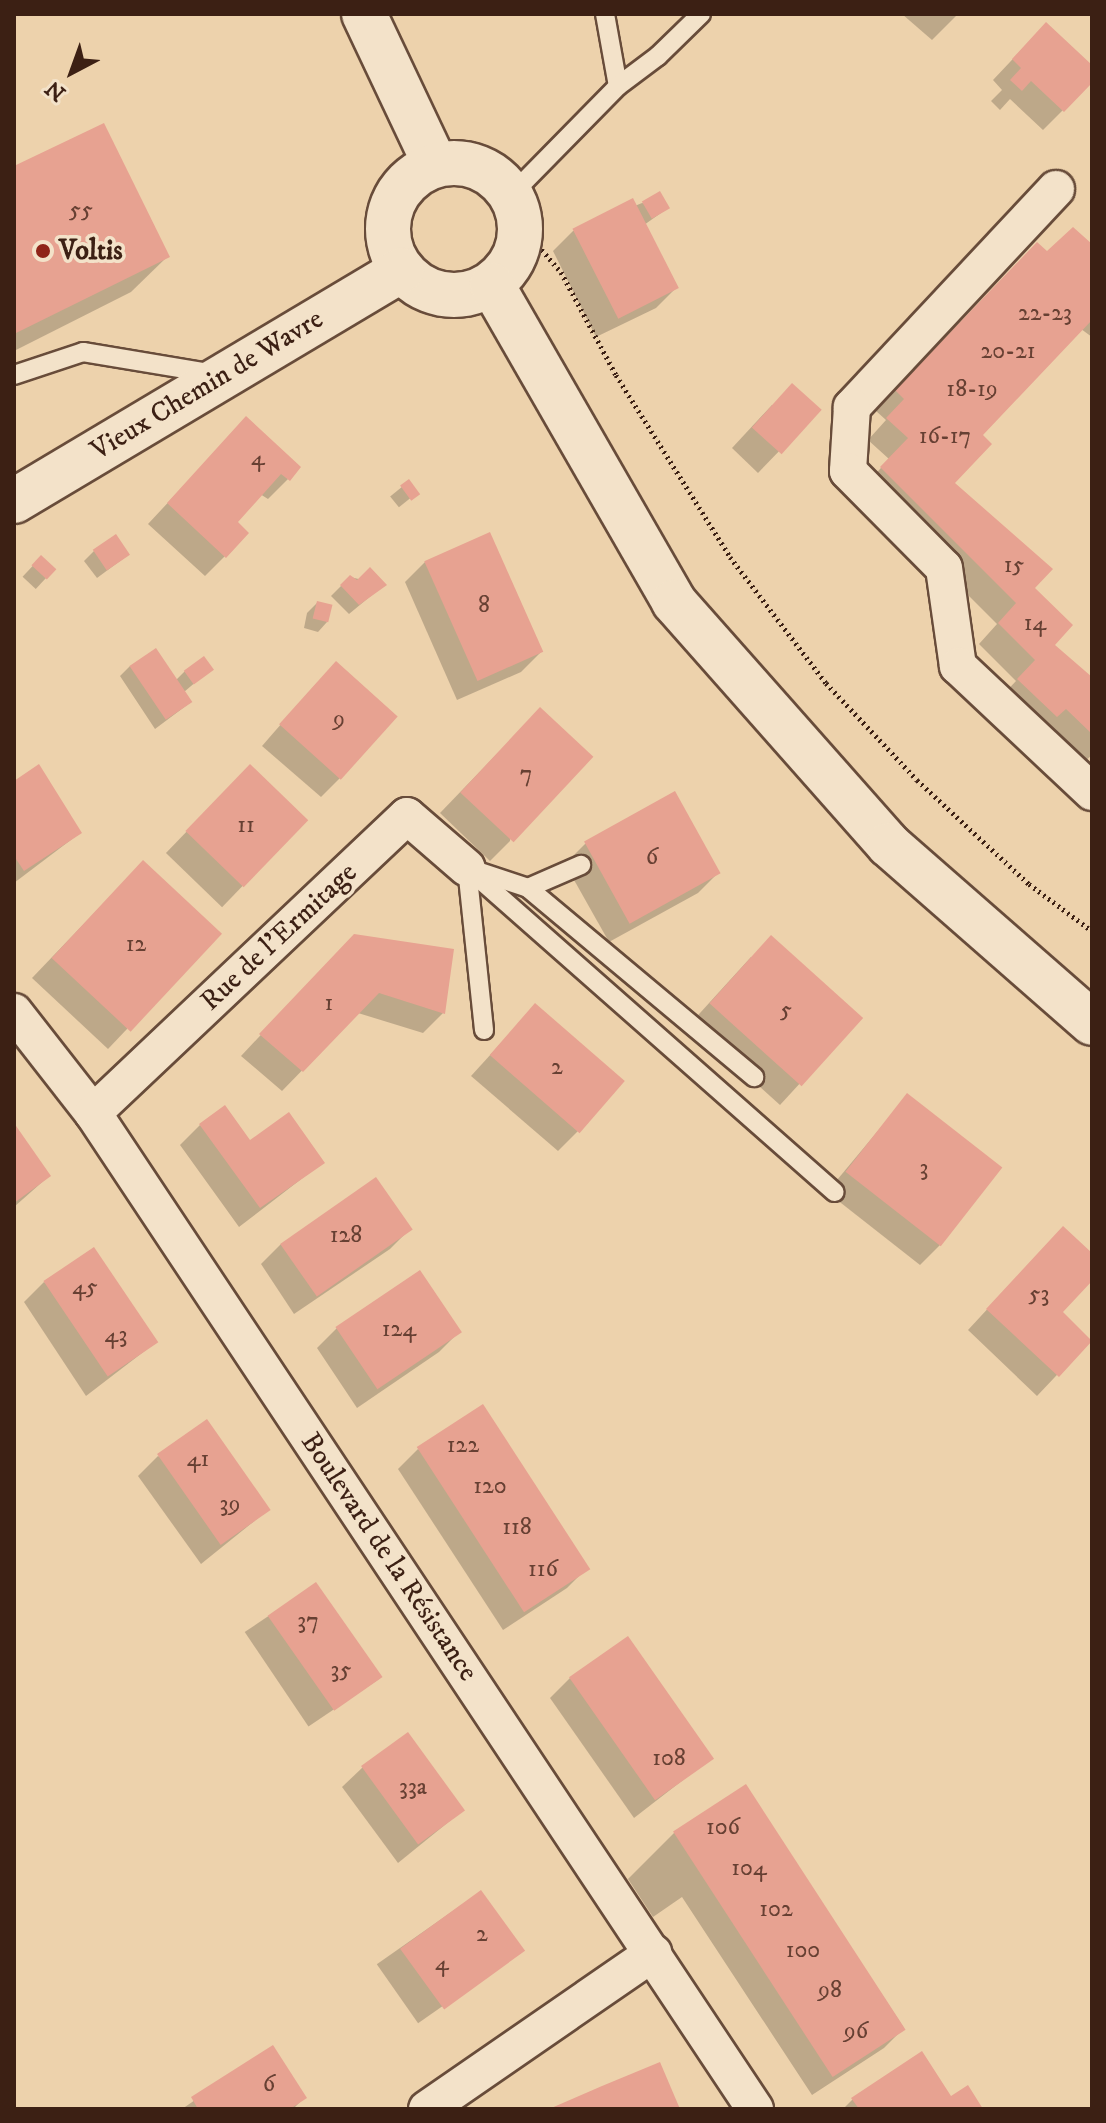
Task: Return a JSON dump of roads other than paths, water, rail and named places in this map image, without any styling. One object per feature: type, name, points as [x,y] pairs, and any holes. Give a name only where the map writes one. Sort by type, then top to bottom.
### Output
[{"type":"main road","points":[[364,14],[435,164]]},
{"type":"main road","points":[[464,162],[492,173],[517,211],[514,260],[492,285],[460,297],[427,291],[401,270],[388,240],[390,208],[407,180],[435,164],[464,162]]},
{"type":"main road","name":"Vieux Chemin de Wavre","points":[[14,501],[401,270]]},
{"type":"main road","points":[[492,285],[674,602],[889,845],[1092,1023]]},
{"type":"street","points":[[1056,189],[852,407],[848,471],[944,568],[958,666],[1092,792]]},
{"type":"street","name":"Rue de l'Ermitage","points":[[93,1113],[407,816],[467,868]]},
{"type":"street","name":"Boulevard de la Résistance","points":[[14,1012],[93,1113],[755,2109]]},
{"type":"street","points":[[427,2109],[653,1953]]},
{"type":"lane","points":[[605,14],[618,86]]},
{"type":"lane","points":[[517,211],[618,86],[658,56],[701,14]]},
{"type":"lane","points":[[14,375],[83,352],[223,376]]},
{"type":"lane","points":[[528,888],[581,865]]},
{"type":"lane","points":[[467,868],[528,888],[754,1077]]},
{"type":"lane","points":[[467,868],[484,1030]]},
{"type":"lane","points":[[467,868],[834,1192]]},
{"type":"place","name":"Voltis","points":[[43,251]]}]
